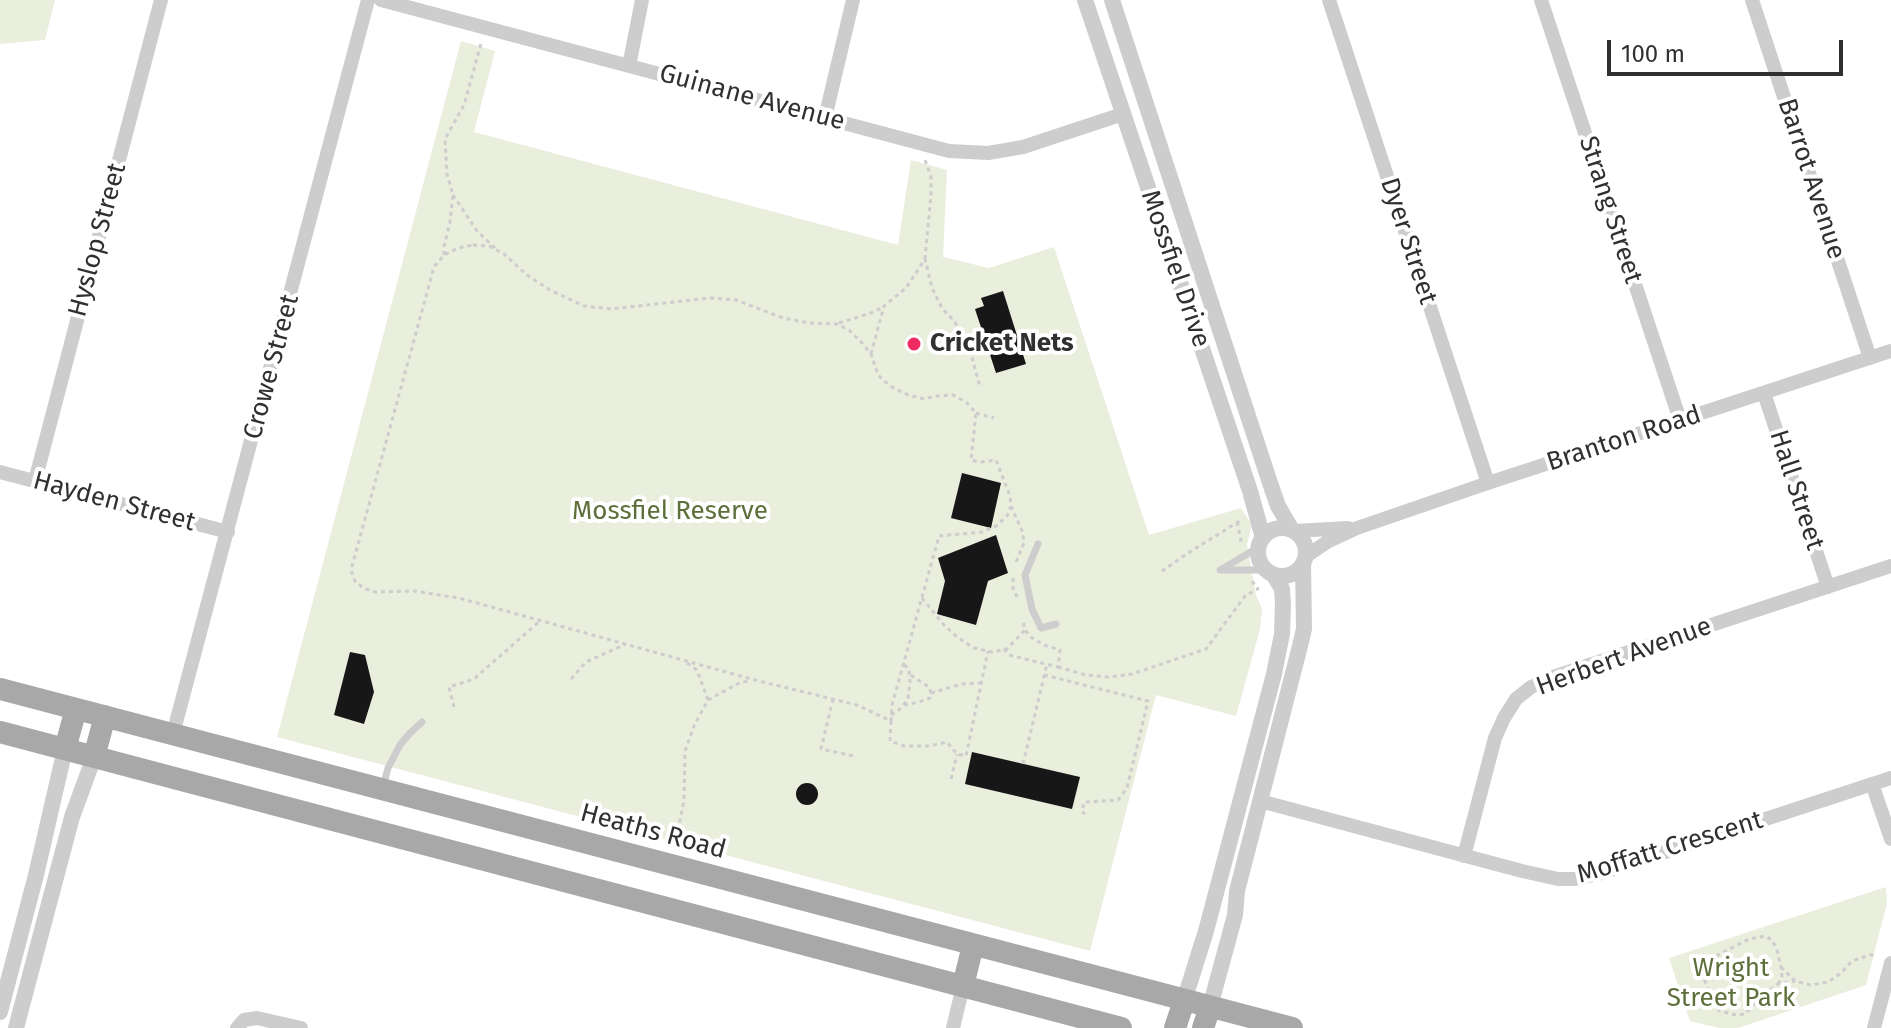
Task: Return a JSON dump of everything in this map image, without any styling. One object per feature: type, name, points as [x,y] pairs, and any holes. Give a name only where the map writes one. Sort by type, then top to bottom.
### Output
[{"type":"main road","name":"Heaths Road","points":[[0,689],[1184,1001],[1207,1018],[1292,1028]]},
{"type":"main road","points":[[65,749],[76,709]]},
{"type":"main road","points":[[94,757],[105,716]]},
{"type":"main road","points":[[0,732],[1121,1028]]},
{"type":"main road","points":[[963,986],[973,945]]},
{"type":"main road","points":[[1175,1028],[1184,1001]]},
{"type":"street","name":"Hyslop Street","points":[[35,481],[161,0]]},
{"type":"street","name":"Crowe Street","points":[[173,734],[368,0]]},
{"type":"street","name":"Guinane Avenue","points":[[381,0],[949,151],[988,153],[1023,147],[1123,114]]},
{"type":"street","points":[[629,66],[642,0]]},
{"type":"street","points":[[825,118],[853,0]]},
{"type":"street","name":"Mossfiel Drive","points":[[1085,0],[1240,462],[1255,544]]},
{"type":"street","name":"Dyer Street","points":[[1329,0],[1488,483]]},
{"type":"street","name":"Strang Street","points":[[1541,0],[1680,420]]},
{"type":"street","name":"Barrot Avenue","points":[[1752,0],[1870,358]]},
{"type":"street","name":"Mossfiel Drive","points":[[1114,1],[1270,483],[1279,507],[1293,530]]},
{"type":"street","name":"Branton Road","points":[[1304,560],[1327,542],[1357,528],[1891,351]]},
{"type":"street","name":"Hall Street","points":[[1764,393],[1828,587]]},
{"type":"street","name":"Hayden Street","points":[[0,472],[228,532]]},
{"type":"street","name":"Branton Road","points":[[1293,530],[1357,528]]},
{"type":"street","points":[[1184,1001],[1206,931],[1282,634],[1282,589],[1259,559],[1255,544],[1276,529],[1293,530],[1304,543],[1304,629],[1207,1018]]},
{"type":"street","points":[[1270,572],[1294,573],[1304,560]]},
{"type":"street","name":"Herbert Avenue","points":[[1464,856],[1495,738],[1516,699],[1531,687],[1553,677],[1891,566]]},
{"type":"street","points":[[0,1012],[65,749]]},
{"type":"street","points":[[16,1028],[72,817],[94,757]]},
{"type":"street","name":"Moffatt Crescent","points":[[1260,801],[1464,856],[1558,879],[1575,879],[1891,778]]},
{"type":"street","points":[[1872,784],[1891,839]]},
{"type":"street","points":[[1241,796],[1260,801]]},
{"type":"street","points":[[1874,1028],[1886,959]]},
{"type":"street","points":[[953,1028],[963,986]]},
{"type":"street","points":[[235,1007],[240,1024],[257,1018],[301,1028]]},
{"type":"lane","points":[[1038,544],[1025,575],[1032,609],[1041,628],[1056,624]]},
{"type":"lane","points":[[1255,544],[1220,570],[1270,572]]},
{"type":"lane","points":[[382,789],[400,745],[422,722]]},
{"type":"path","points":[[485,28],[464,105],[445,139],[447,174],[453,195],[477,231],[527,275],[550,290],[584,306],[611,309],[710,298],[736,300],[783,318],[837,324],[884,306],[906,288],[925,259]]},
{"type":"path","points":[[920,143],[931,177],[925,259],[932,288],[942,308],[967,339],[980,387]]},
{"type":"path","points":[[444,255],[453,195]]},
{"type":"path","points":[[499,251],[489,246],[458,248],[444,255],[434,267],[351,570],[355,581],[375,592],[414,591],[446,595],[857,705],[891,721]]},
{"type":"path","points":[[871,354],[884,306]]},
{"type":"path","points":[[837,324],[849,330],[871,354],[878,375],[890,386],[924,399],[953,395],[976,413],[994,418]]},
{"type":"path","points":[[976,413],[971,460],[996,460],[1023,533],[1024,543],[1013,571],[1013,588],[1017,598]]},
{"type":"path","points":[[988,651],[966,756],[957,754],[947,742],[930,746],[904,746],[890,741],[892,705],[939,536],[982,532],[996,526],[1007,516],[1011,506]]},
{"type":"path","points":[[1162,571],[1237,522],[1250,517]]},
{"type":"path","points":[[1237,522],[1255,544]]},
{"type":"path","points":[[1003,649],[1009,655],[1086,675],[1108,677],[1132,674],[1206,649],[1245,596],[1258,589],[1247,575]]},
{"type":"path","points":[[922,598],[944,625],[974,648],[988,651],[1007,649],[1025,630]]},
{"type":"path","points":[[1023,619],[1025,630],[1032,638],[1060,650],[1058,667]]},
{"type":"path","points":[[454,707],[449,687],[474,679],[541,620]]},
{"type":"path","points":[[571,679],[586,662],[626,644]]},
{"type":"path","points":[[684,661],[697,670],[708,700]]},
{"type":"path","points":[[891,715],[908,699],[910,682],[904,663]]},
{"type":"path","points":[[1023,764],[1047,664]]},
{"type":"path","points":[[904,705],[930,698],[931,693],[929,687],[909,674]]},
{"type":"path","points":[[1044,675],[1148,701],[1127,788],[1118,800],[1084,802],[1082,812],[1085,814]]},
{"type":"path","points":[[672,865],[684,800],[685,751],[694,726],[708,700],[741,682],[755,680]]},
{"type":"path","points":[[931,693],[962,684],[981,683]]},
{"type":"path","points":[[833,699],[821,749],[854,756]]},
{"type":"path","points":[[951,779],[957,754]]},
{"type":"path","points":[[1765,936],[1772,940],[1777,950],[1782,977],[1778,984],[1745,1014],[1720,1011],[1714,1006],[1705,981],[1707,965],[1714,957],[1749,939],[1765,936]]},
{"type":"path","points":[[1778,984],[1828,982],[1852,961],[1870,955],[1886,959]]},
{"type":"path","points":[[1781,967],[1795,981]]},
{"type":"green space","points":[[0,0],[55,0],[45,40],[0,44]]},
{"type":"green space","name":"Mossfiel Reserve","points":[[461,41],[495,51],[474,132],[898,245],[911,160],[947,170],[943,257],[989,268],[1054,247],[1149,535],[1241,508],[1252,525],[1247,544],[1256,595],[1262,609],[1260,629],[1236,716],[1156,695],[1090,951],[277,737]]},
{"type":"green space","name":"Wright Street Park","points":[[1886,887],[1887,903],[1866,985],[1738,1028],[1719,1028],[1690,1021],[1669,958]]},
{"type":"building","points":[[1003,291],[1026,364],[996,373],[975,309],[984,306],[981,298]]},
{"type":"building","points":[[962,473],[1001,483],[991,528],[951,518]]},
{"type":"building","points":[[996,535],[1008,573],[988,581],[976,625],[937,614],[945,581],[938,558]]},
{"type":"building","points":[[350,652],[365,655],[374,692],[364,724],[334,715]]},
{"type":"building","points":[[972,752],[1080,777],[1072,809],[965,784]]},
{"type":"building","points":[[807,783],[815,786],[818,794],[815,802],[807,805],[799,802],[796,794],[799,786]]},
{"type":"place","name":"Cricket Nets","points":[[914,344]]}]
